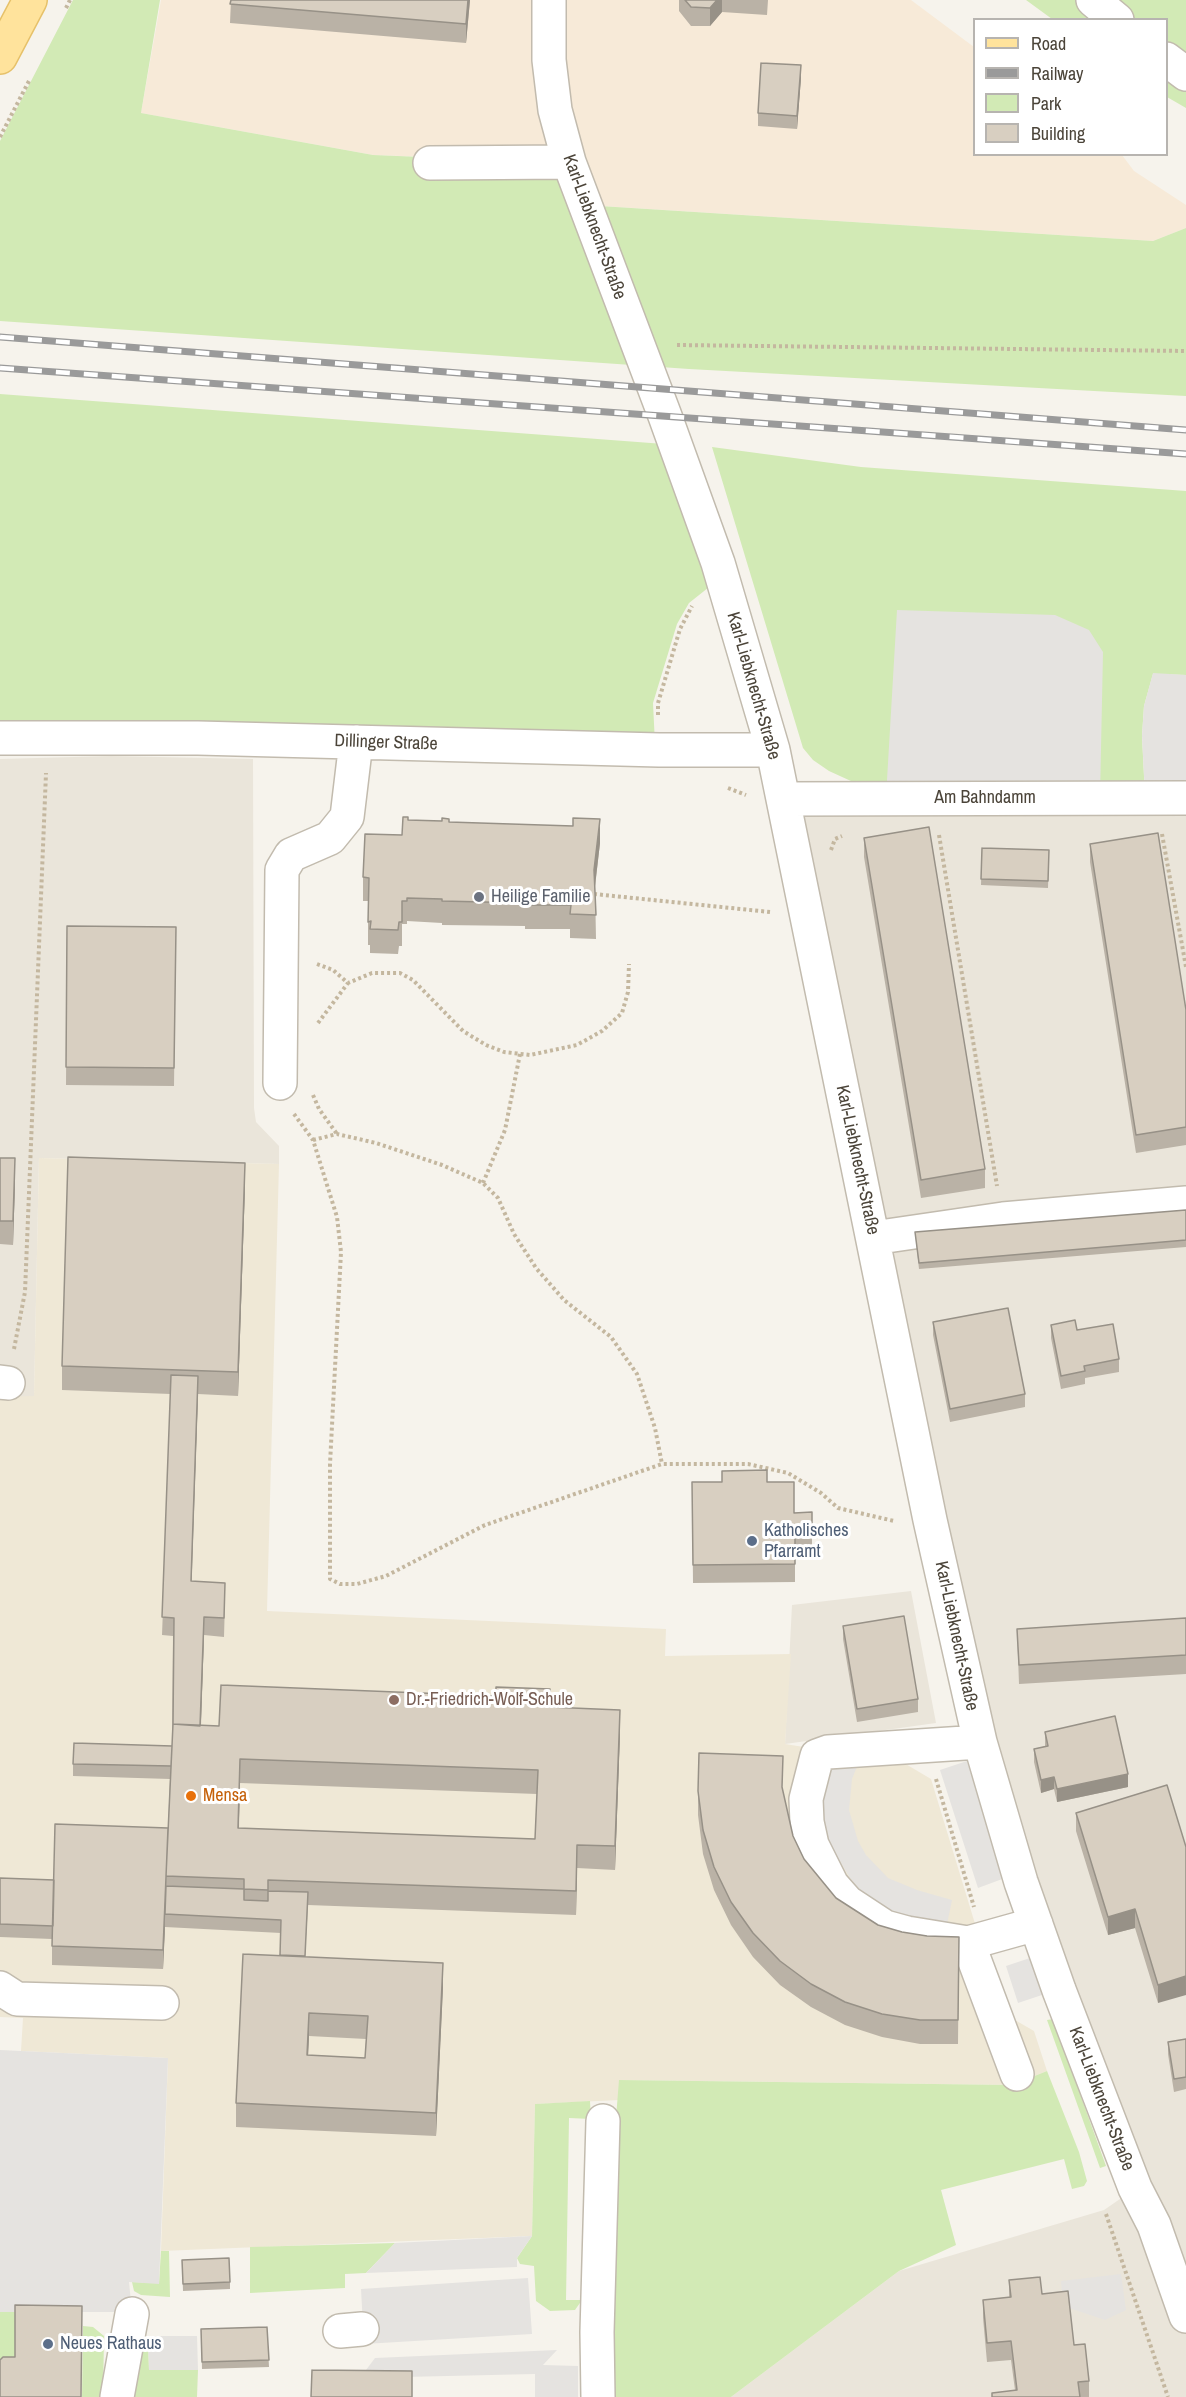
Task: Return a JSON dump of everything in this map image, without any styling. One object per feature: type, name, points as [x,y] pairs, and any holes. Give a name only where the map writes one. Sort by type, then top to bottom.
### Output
[{"type":"main road","points":[[0,57],[30,0]]},
{"type":"street","name":"Karl-Liebknecht-Straße","points":[[549,0],[549,60],[552,90],[568,162],[637,343],[723,582],[784,799],[930,1521],[964,1743],[1036,1924],[1135,2188],[1154,2225],[1186,2316]]},
{"type":"street","points":[[1093,0],[1115,18]]},
{"type":"street","points":[[1168,59],[1186,74]]},
{"type":"street","points":[[430,163],[568,162]]},
{"type":"street","name":"Dillinger Straße","points":[[0,738],[772,750]]},
{"type":"street","points":[[296,1087],[280,962],[282,870],[291,855],[330,838],[347,817],[356,742]]},
{"type":"street","name":"Am Bahndamm","points":[[784,799],[1171,798]]},
{"type":"street","points":[[873,1238],[1003,1219],[1186,1203]]},
{"type":"street","points":[[964,1743],[828,1752],[817,1756],[806,1799],[807,1822],[812,1845],[832,1885],[865,1916],[885,1927],[907,1933],[976,1941],[1036,1924]]},
{"type":"street","points":[[976,1941],[1017,2074]]},
{"type":"street","points":[[0,1988],[17,1999],[162,2003]]},
{"type":"street","points":[[598,2397],[597,2332],[603,2121]]},
{"type":"street","points":[[117,2397],[132,2314]]},
{"type":"path","points":[[637,343],[1186,351]]},
{"type":"path","points":[[659,750],[658,703],[680,629],[693,605],[723,582]]},
{"type":"path","points":[[4,1382],[25,1292],[48,737]]},
{"type":"path","points":[[722,787],[743,792],[752,802]]},
{"type":"path","points":[[1171,798],[1186,967]]},
{"type":"path","points":[[933,799],[1003,1219]]},
{"type":"path","points":[[594,894],[773,912],[806,910]]},
{"type":"path","points":[[280,962],[314,963],[333,970],[348,983]]},
{"type":"path","points":[[315,1028],[348,983],[372,973],[400,973],[414,980],[463,1031],[486,1046],[519,1054],[577,1046],[603,1031],[622,1012],[628,992],[629,964]]},
{"type":"path","points":[[483,1183],[505,1130],[518,1075],[519,1054]]},
{"type":"path","points":[[296,1087],[319,1109],[337,1134]]},
{"type":"path","points":[[296,1087],[293,1113],[313,1140],[337,1217],[341,1252],[330,1464],[330,1579],[340,1584],[357,1584],[386,1575],[485,1525],[662,1464],[748,1464],[788,1473],[821,1493],[838,1508],[904,1523],[930,1521]]},
{"type":"path","points":[[313,1140],[337,1134],[387,1146],[442,1165],[483,1183],[498,1198],[514,1234],[536,1268],[564,1300],[611,1337],[637,1374],[655,1428],[662,1464]]},
{"type":"path","points":[[964,1743],[952,1763],[933,1769],[966,1885],[976,1941]]},
{"type":"path","points":[[1104,2208],[1168,2397]]},
{"type":"shaded area","points":[[161,0],[911,0],[973,46],[973,156],[1123,156],[1134,171],[1186,205],[1186,228],[1153,241],[585,205],[569,162],[373,155],[141,113]]},
{"type":"shaded area","points":[[897,610],[1055,615],[1089,630],[1103,652],[1100,797],[886,797]]},
{"type":"shaded area","points":[[1153,673],[1186,675],[1186,797],[1145,796],[1142,736],[1144,706]]},
{"type":"shaded area","points":[[111,756],[253,759],[254,1108],[256,1122],[279,1146],[279,1164],[39,1158],[34,1397],[0,1397],[0,759]]},
{"type":"shaded area","points":[[1186,800],[1186,2397],[731,2397],[899,2271],[1104,2210],[1136,2188],[1023,1881],[787,802]]},
{"type":"shaded area","name":"Dr.-Friedrich-Wolf-Schule","points":[[39,1158],[279,1164],[267,1611],[666,1629],[665,1656],[791,1654],[785,1744],[904,1763],[931,1779],[976,1927],[1008,2016],[1034,2031],[1047,2071],[1012,2085],[619,2080],[619,2100],[535,2104],[532,2236],[161,2251],[168,2058],[21,2051],[23,2018],[0,2017],[0,1397],[34,1396]]},
{"type":"shaded area","points":[[911,1591],[936,1723],[785,1744],[792,1605]]},
{"type":"shaded area","points":[[825,1758],[858,1764],[852,1779],[849,1810],[858,1841],[866,1855],[888,1878],[917,1890],[952,1900],[946,1929],[888,1914],[863,1894],[850,1878],[829,1843],[822,1821],[819,1799]]},
{"type":"shaded area","points":[[967,1761],[1005,1878],[978,1888],[940,1770]]},
{"type":"shaded area","points":[[1033,1957],[1045,1994],[1018,2003],[1006,1966]]},
{"type":"shaded area","points":[[0,2050],[168,2058],[159,2284],[129,2282],[132,2312],[0,2312]]},
{"type":"shaded area","points":[[532,2236],[517,2258],[517,2267],[366,2273],[395,2243]]},
{"type":"shaded area","points":[[1121,2274],[1126,2310],[1105,2320],[1063,2306],[1061,2281]]},
{"type":"shaded area","points":[[528,2278],[532,2334],[364,2344],[361,2289]]},
{"type":"shaded area","points":[[148,2336],[197,2336],[198,2370],[149,2370]]},
{"type":"shaded area","points":[[557,2350],[543,2365],[578,2366],[578,2397],[535,2397],[535,2374],[360,2378],[375,2358]]},
{"type":"green space","points":[[73,0],[160,0],[141,113],[373,155],[568,163],[584,205],[1153,241],[1186,228],[1186,396],[689,369],[0,321],[0,141]]},
{"type":"green space","points":[[1026,0],[1186,0],[1186,108],[1168,98],[1168,18],[1051,18]]},
{"type":"green space","points":[[0,394],[664,444],[718,580],[689,603],[677,624],[653,703],[656,765],[111,748],[0,753]]},
{"type":"green space","points":[[712,447],[861,467],[1186,491],[1186,675],[1153,674],[1144,706],[1142,736],[1145,796],[886,797],[829,771],[813,760],[803,748]]},
{"type":"green space","points":[[1053,2019],[1106,2166],[1100,2168],[1047,2020]]},
{"type":"green space","points":[[1047,2071],[1079,2152],[1087,2181],[1084,2186],[1072,2189],[1064,2159],[941,2190],[956,2245],[899,2271],[731,2397],[600,2397],[599,2332],[619,2080],[1012,2085]]},
{"type":"green space","points":[[590,2101],[591,2119],[569,2118],[566,2300],[582,2300],[575,2310],[550,2311],[536,2301],[534,2266],[520,2264],[517,2258],[532,2236],[535,2104]]},
{"type":"green space","points":[[395,2243],[366,2273],[345,2274],[345,2288],[250,2293],[250,2247]]},
{"type":"green space","points":[[161,2251],[169,2251],[170,2297],[141,2295],[134,2291],[132,2282],[159,2283]]},
{"type":"green space","points":[[0,2312],[17,2312],[16,2375],[0,2375]]},
{"type":"green space","points":[[83,2326],[93,2327],[104,2336],[103,2397],[82,2397]]},
{"type":"green space","points":[[148,2336],[149,2370],[198,2370],[197,2397],[125,2397],[144,2337]]},
{"type":"building","points":[[231,0],[468,0],[466,24],[230,4]]},
{"type":"building","points":[[685,0],[717,0],[710,8],[691,7]]},
{"type":"building","points":[[761,63],[801,65],[797,116],[758,113]]},
{"type":"building","name":"Heilige Familie","points":[[403,817],[408,817],[408,820],[442,821],[442,818],[449,819],[449,822],[573,826],[573,818],[600,819],[594,870],[596,915],[570,914],[571,905],[525,905],[525,903],[407,898],[407,901],[402,901],[402,922],[399,922],[398,930],[370,929],[371,921],[368,922],[369,878],[363,877],[365,834],[402,835]]},
{"type":"building","points":[[929,827],[985,1169],[921,1180],[864,838]]},
{"type":"building","points":[[1158,833],[1186,1010],[1186,1127],[1136,1135],[1090,844]]},
{"type":"building","points":[[982,848],[1049,850],[1048,881],[981,879]]},
{"type":"building","points":[[67,926],[176,927],[174,1068],[66,1067]]},
{"type":"building","points":[[68,1157],[245,1163],[238,1372],[62,1366]]},
{"type":"building","points":[[0,1158],[15,1158],[13,1221],[0,1221]]},
{"type":"building","points":[[1186,1210],[1186,1240],[919,1263],[915,1232]]},
{"type":"building","points":[[1008,1308],[1025,1394],[950,1409],[933,1322]]},
{"type":"building","points":[[1075,1320],[1077,1330],[1113,1324],[1119,1359],[1084,1366],[1085,1371],[1061,1376],[1051,1325]]},
{"type":"building","points":[[171,1375],[198,1376],[191,1581],[225,1583],[224,1618],[204,1617],[200,1726],[173,1724],[174,1618],[162,1617]]},
{"type":"building","name":"Katholisches Pfarramt","points":[[767,1470],[767,1482],[794,1482],[794,1513],[812,1512],[812,1533],[795,1534],[795,1564],[693,1565],[692,1482],[722,1482],[722,1471]]},
{"type":"building","points":[[904,1616],[918,1699],[857,1709],[843,1626]]},
{"type":"building","points":[[1186,1618],[1186,1655],[1019,1665],[1017,1629]]},
{"type":"building","points":[[221,1685],[496,1696],[496,1687],[550,1689],[549,1707],[620,1710],[615,1846],[577,1845],[576,1891],[268,1880],[268,1890],[244,1889],[244,1879],[166,1876],[173,1724],[219,1726]],"holes":[[[240,1759],[538,1770],[535,1839],[238,1828]]]},
{"type":"building","points":[[1115,1716],[1128,1774],[1057,1789],[1054,1777],[1041,1780],[1034,1749],[1048,1746],[1045,1732]]},
{"type":"building","points":[[74,1743],[172,1746],[171,1766],[73,1764]]},
{"type":"building","points":[[699,1753],[783,1756],[782,1787],[793,1836],[804,1859],[836,1898],[878,1925],[927,1936],[959,1937],[958,2020],[920,2020],[882,2014],[845,2002],[811,1984],[780,1961],[753,1933],[731,1902],[714,1867],[703,1830],[698,1791]]},
{"type":"building","points":[[1167,1785],[1186,1847],[1186,1976],[1158,1985],[1135,1909],[1108,1917],[1076,1813]]},
{"type":"building","points":[[55,1824],[168,1828],[163,1950],[52,1946]]},
{"type":"building","points":[[0,1878],[54,1880],[53,1926],[0,1924]]},
{"type":"building","points":[[166,1886],[244,1889],[244,1900],[268,1901],[268,1891],[308,1892],[305,1956],[280,1955],[281,1920],[165,1914]]},
{"type":"building","points":[[243,1954],[443,1963],[436,2113],[236,2103]],"holes":[[[309,2013],[368,2016],[365,2058],[307,2055]]]},
{"type":"building","points":[[1186,2039],[1186,2077],[1174,2079],[1168,2042]]},
{"type":"building","points":[[229,2258],[230,2282],[183,2284],[182,2260]]},
{"type":"building","points":[[1040,2277],[1042,2294],[1068,2291],[1074,2345],[1085,2344],[1089,2381],[1078,2382],[1080,2397],[992,2397],[992,2393],[1017,2390],[1011,2341],[987,2343],[983,2300],[1011,2297],[1009,2280]]},
{"type":"building","name":"Neues Rathaus","points":[[15,2305],[82,2306],[81,2397],[0,2397],[0,2360],[3,2357],[15,2357]]},
{"type":"building","points":[[267,2327],[269,2360],[202,2362],[201,2329]]},
{"type":"building","points":[[312,2370],[412,2371],[412,2397],[311,2397]]},
{"type":"railway","points":[[0,337],[1186,430]]},
{"type":"railway","points":[[0,368],[1186,454]]},
{"type":"place","name":"Heilige Familie","points":[[479,897]]},
{"type":"place","name":"Katholisches Pfarramt","points":[[752,1541]]},
{"type":"place","name":"Dr.-Friedrich-Wolf-Schule","points":[[394,1700]]},
{"type":"place","name":"Mensa","points":[[191,1796]]},
{"type":"place","name":"Neues Rathaus","points":[[48,2344]]}]
